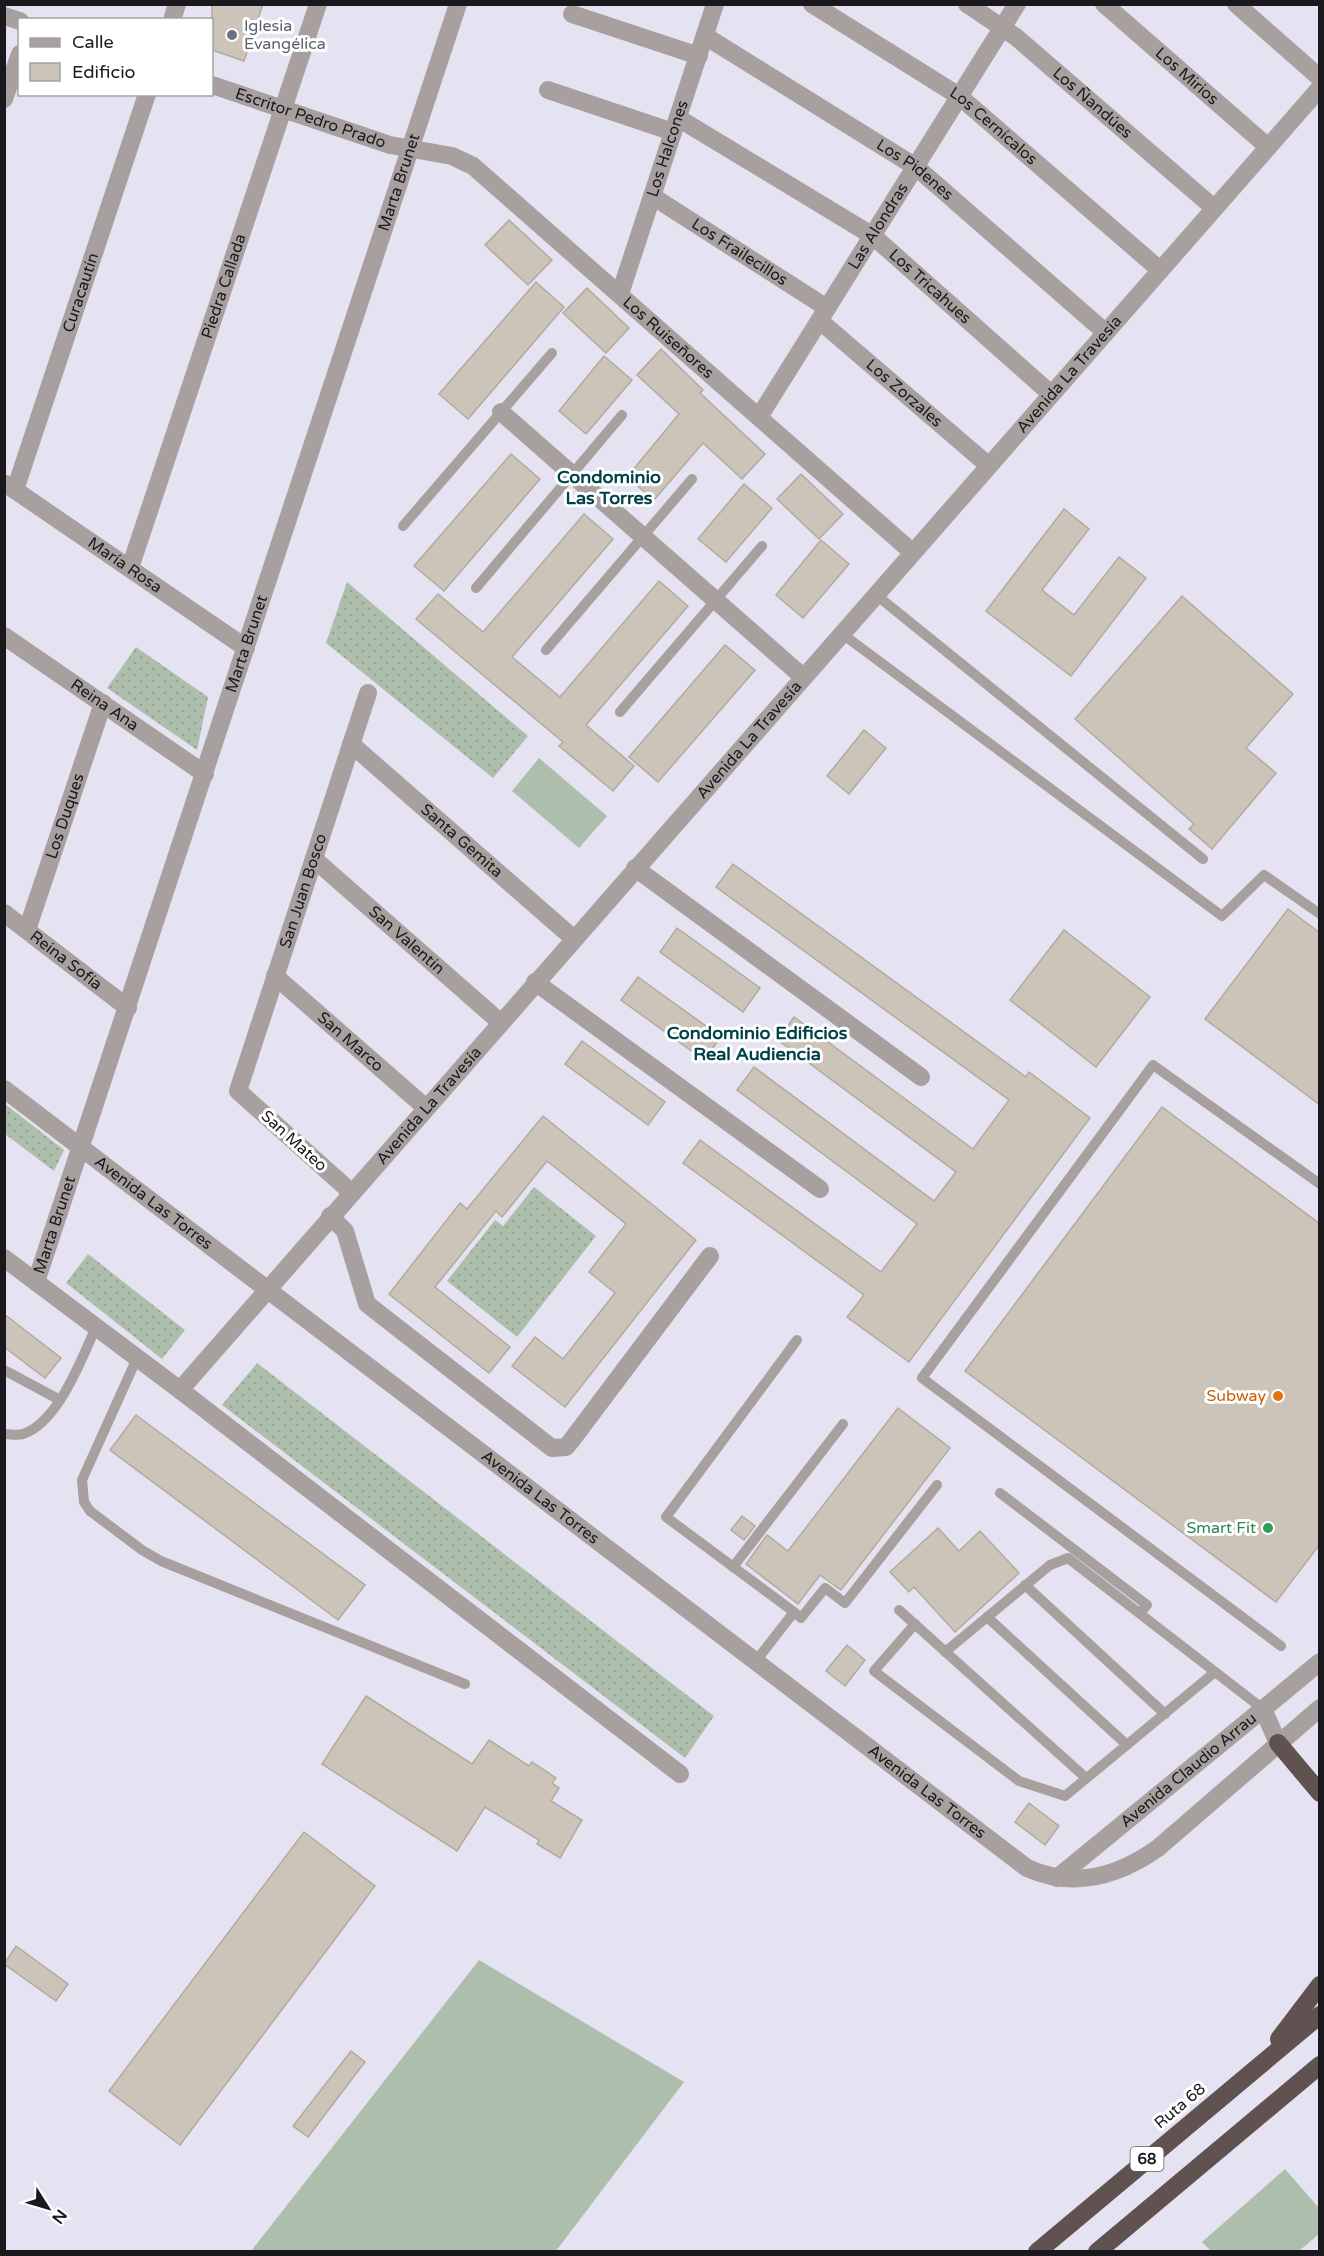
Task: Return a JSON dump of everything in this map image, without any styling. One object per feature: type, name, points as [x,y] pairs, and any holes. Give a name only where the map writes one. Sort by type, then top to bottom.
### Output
[{"type":"highway","points":[[1278,1743],[1320,1793]]},
{"type":"highway","points":[[1257,2067],[1320,1985]]},
{"type":"highway","name":"Ruta 68","points":[[1037,2252],[1320,2014]]},
{"type":"highway","name":"68","points":[[1097,2252],[1320,2065]]},
{"type":"street","name":"Piedra Callada","points":[[130,568],[318,4]]},
{"type":"street","name":"Marta Brunet","points":[[36,1282],[82,1150],[458,4]]},
{"type":"street","name":"Los Halcones","points":[[620,294],[716,4]]},
{"type":"street","name":"Los Cernícalos","points":[[812,4],[959,96],[1160,270]]},
{"type":"street","name":"Los Ñandúes","points":[[967,4],[1003,27],[1214,208]]},
{"type":"street","name":"Las Alondras","points":[[759,417],[1017,4]]},
{"type":"street","name":"Los Mirios","points":[[1104,4],[1268,147]]},
{"type":"street","points":[[1236,4],[1320,78]]},
{"type":"street","points":[[572,14],[699,56]]},
{"type":"street","name":"Los Pidenes","points":[[705,36],[916,167],[1105,332]]},
{"type":"street","points":[[4,99],[18,60]]},
{"type":"street","name":"Escritor Pedro Prado","points":[[213,85],[410,149]]},
{"type":"street","name":"Avenida La Travesía","points":[[180,1390],[266,1288],[1320,88]]},
{"type":"street","name":"Los Tricahues","points":[[548,90],[676,125],[873,236],[1051,394]]},
{"type":"street","name":"Curacautín","points":[[10,486],[146,96]]},
{"type":"street","name":"Los Ruiseñores","points":[[410,149],[452,156],[473,166],[912,552]]},
{"type":"street","name":"Los Frailecillos","points":[[652,196],[824,314]]},
{"type":"street","name":"Los Zorzales","points":[[824,314],[988,465]]},
{"type":"street","points":[[501,412],[802,677]]},
{"type":"street","name":"María Rosa","points":[[10,486],[246,648]]},
{"type":"street","name":"Reina Ana","points":[[4,636],[205,774]]},
{"type":"street","name":"San Juan Bosco","points":[[238,1091],[368,693]]},
{"type":"street","name":"Los Duques","points":[[27,930],[103,703]]},
{"type":"street","name":"Santa Gemita","points":[[351,744],[573,938]]},
{"type":"street","name":"San Valentín","points":[[314,859],[500,1022]]},
{"type":"street","points":[[635,868],[921,1077]]},
{"type":"street","name":"Reina Sofía","points":[[4,913],[128,1008]]},
{"type":"street","name":"San Marco","points":[[275,976],[425,1107]]},
{"type":"street","points":[[535,982],[820,1189]]},
{"type":"street","name":"Avenida Las Torres","points":[[4,1089],[1016,1861],[1039,1873],[1057,1878],[1084,1880],[1128,1867],[1158,1848],[1278,1743]]},
{"type":"street","name":"San Mateo","points":[[238,1091],[351,1192]]},
{"type":"street","points":[[330,1216],[345,1231],[367,1304],[552,1448],[566,1447],[572,1441],[710,1256]]},
{"type":"street","points":[[4,1258],[180,1390],[680,1774]]},
{"type":"street","name":"Avenida Claudio Arrau","points":[[1057,1878],[1320,1662]]},
{"type":"street","points":[[1263,1709],[1278,1743],[1320,1708]]},
{"type":"lane","points":[[403,526],[552,353]]},
{"type":"lane","points":[[476,588],[622,415]]},
{"type":"lane","points":[[546,650],[692,479]]},
{"type":"lane","points":[[620,712],[762,546]]},
{"type":"lane","points":[[875,594],[1203,859]]},
{"type":"lane","points":[[841,633],[1222,916],[1264,875],[1320,914]]},
{"type":"lane","points":[[1281,1646],[922,1378],[1153,1065],[1320,1184]]},
{"type":"lane","points":[[4,1434],[22,1435],[41,1424],[60,1400],[96,1327]]},
{"type":"lane","points":[[797,1340],[666,1517],[801,1618],[825,1588],[844,1603],[937,1485]]},
{"type":"lane","points":[[137,1358],[82,1480],[84,1502],[90,1511],[142,1550],[161,1561],[465,1684]]},
{"type":"lane","points":[[4,1370],[60,1400]]},
{"type":"lane","points":[[733,1567],[843,1424]]},
{"type":"lane","points":[[1000,1493],[1147,1605],[1140,1613]]},
{"type":"lane","points":[[945,1652],[1050,1565],[1068,1558],[1263,1709]]},
{"type":"lane","points":[[1025,1585],[1165,1714]]},
{"type":"lane","points":[[899,1610],[1086,1778]]},
{"type":"lane","points":[[756,1661],[794,1612]]},
{"type":"lane","points":[[987,1617],[1127,1745]]},
{"type":"lane","points":[[915,1624],[874,1671],[1019,1781],[1065,1796],[1215,1672]]},
{"type":"green space","points":[[347,582],[528,736],[493,778],[326,643]]},
{"type":"green space","points":[[136,647],[208,697],[197,750],[107,688]]},
{"type":"green space","points":[[539,758],[607,816],[579,848],[512,791]]},
{"type":"green space","points":[[5,1104],[64,1150],[54,1171],[5,1134]]},
{"type":"green space","points":[[534,1187],[596,1236],[517,1337],[447,1281],[495,1220],[503,1226]]},
{"type":"green space","points":[[88,1254],[185,1330],[162,1359],[66,1283]]},
{"type":"green space","points":[[257,1363],[714,1716],[685,1758],[222,1405]]},
{"type":"green space","points":[[479,1960],[684,2082],[556,2251],[251,2251]]},
{"type":"green space","points":[[1285,2169],[1319,2208],[1319,2234],[1299,2251],[1211,2251],[1202,2242]]},
{"type":"building","name":"Iglesia Evangélica","points":[[212,4],[263,4],[244,61],[213,50]]},
{"type":"building","points":[[509,220],[552,260],[528,285],[485,245]]},
{"type":"building","points":[[536,282],[564,307],[468,419],[439,394]]},
{"type":"building","points":[[587,288],[629,328],[606,353],[563,313]]},
{"type":"building","points":[[661,349],[703,390],[700,393],[765,454],[742,479],[703,443],[654,500],[627,477],[679,414],[637,375]]},
{"type":"building","points":[[604,356],[632,380],[586,434],[559,411]]},
{"type":"building","points":[[511,454],[540,479],[444,591],[414,566]]},
{"type":"building","points":[[801,474],[843,514],[819,539],[777,499]]},
{"type":"building","points":[[744,484],[772,508],[726,562],[698,539]]},
{"type":"building","points":[[1064,509],[1089,529],[1042,590],[1074,615],[1119,557],[1146,578],[1071,676],[986,611]]},
{"type":"building","points":[[584,514],[613,539],[512,657],[560,697],[659,581],[688,606],[586,725],[634,766],[613,791],[559,746],[563,742],[416,619],[438,594],[483,632]]},
{"type":"building","points":[[821,540],[849,564],[803,618],[776,595]]},
{"type":"building","points":[[1182,596],[1293,694],[1246,748],[1276,773],[1212,849],[1189,829],[1194,824],[1075,719]]},
{"type":"building","points":[[725,645],[755,670],[658,782],[629,757]]},
{"type":"building","points":[[864,730],[886,748],[849,794],[827,776]]},
{"type":"building","points":[[733,864],[1026,1077],[1029,1072],[1090,1118],[909,1362],[847,1317],[864,1295],[683,1163],[700,1140],[881,1272],[917,1224],[737,1090],[754,1067],[934,1201],[956,1172],[778,1040],[794,1017],[973,1149],[1009,1100],[716,887]]},
{"type":"building","points":[[1288,909],[1320,933],[1320,1105],[1205,1019]]},
{"type":"building","points":[[677,928],[760,988],[743,1012],[660,952]]},
{"type":"building","points":[[1064,930],[1150,997],[1096,1067],[1010,1000]]},
{"type":"building","points":[[638,977],[721,1037],[704,1060],[621,1000]]},
{"type":"building","points":[[582,1041],[665,1102],[648,1125],[565,1064]]},
{"type":"building","points":[[1162,1107],[1320,1224],[1320,1544],[1276,1602],[965,1371]]},
{"type":"building","points":[[543,1116],[696,1240],[565,1407],[512,1366],[535,1337],[563,1359],[615,1293],[589,1272],[626,1224],[547,1161],[502,1217],[496,1211],[435,1287],[510,1347],[489,1373],[389,1294],[460,1203],[467,1209]]},
{"type":"building","points":[[4,1314],[61,1358],[45,1378],[4,1347]]},
{"type":"building","points":[[898,1408],[950,1448],[841,1590],[820,1575],[798,1604],[746,1564],[767,1535],[788,1551]]},
{"type":"building","points":[[136,1415],[365,1585],[338,1620],[110,1450]]},
{"type":"building","points":[[742,1516],[755,1526],[744,1540],[731,1530]]},
{"type":"building","points":[[938,1528],[959,1551],[980,1531],[1019,1573],[955,1632],[914,1587],[909,1592],[890,1572]]},
{"type":"building","points":[[847,1645],[865,1660],[845,1686],[826,1671]]},
{"type":"building","points":[[366,1696],[472,1764],[489,1740],[529,1766],[532,1762],[556,1778],[552,1783],[559,1788],[551,1801],[582,1820],[560,1858],[537,1844],[539,1840],[485,1807],[457,1851],[322,1764]]},
{"type":"building","points":[[1029,1803],[1059,1826],[1045,1845],[1015,1822]]},
{"type":"building","points":[[304,1832],[375,1886],[180,2145],[109,2091]]},
{"type":"building","points":[[16,1946],[68,1984],[56,2001],[4,1964]]},
{"type":"building","points":[[351,2051],[365,2062],[308,2137],[293,2126]]},
{"type":"place","name":"Iglesia Evangélica","points":[[232,35]]},
{"type":"place","name":"Subway","points":[[1278,1396]]},
{"type":"place","name":"Smart Fit","points":[[1268,1528]]},
{"type":"district","name":"Condominio Las Torres","points":[[609,487]]},
{"type":"district","name":"Condominio Edificios Real Audiencia","points":[[757,1043]]}]
